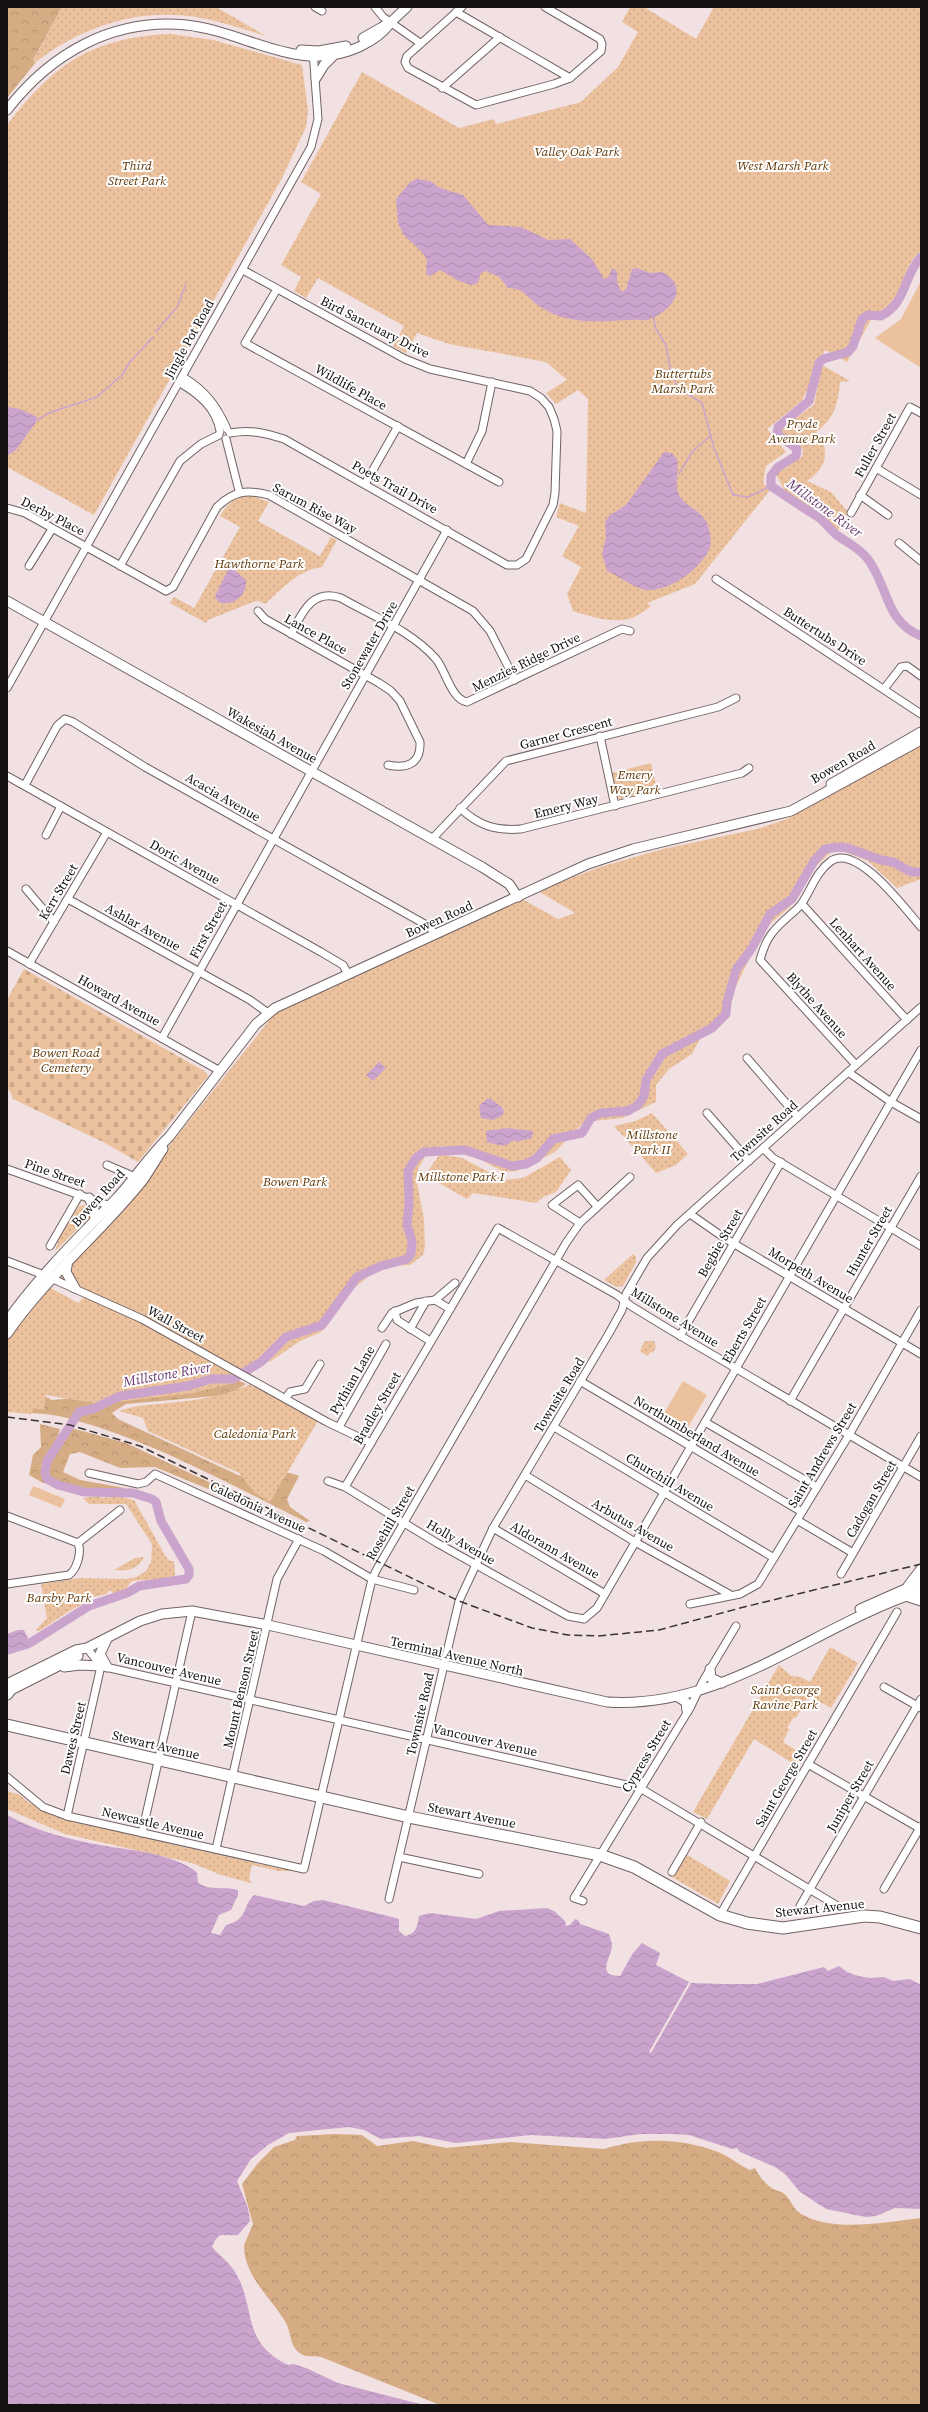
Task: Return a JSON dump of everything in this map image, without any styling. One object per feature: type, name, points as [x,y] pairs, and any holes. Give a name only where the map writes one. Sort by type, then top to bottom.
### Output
[{"type":"highway","name":"Stewart Avenue","points":[[7,1726],[409,1817],[600,1855],[634,1867],[720,1915],[747,1923],[783,1928],[864,1916],[880,1916],[921,1928]]},
{"type":"main road","points":[[7,110],[33,79],[58,58],[88,41],[119,30],[154,24],[186,25],[214,30],[257,42],[314,54],[334,55],[366,44],[386,30],[391,22],[407,7]]},
{"type":"main road","points":[[314,54],[350,44],[391,22]]},
{"type":"main road","points":[[316,78],[324,65],[334,55]]},
{"type":"main road","name":"Wakesiah Avenue","points":[[7,601],[507,882],[518,897]]},
{"type":"main road","name":"Bowen Road","points":[[777,814],[921,732]]},
{"type":"main road","name":"Bowen Road","points":[[47,1276],[95,1219],[113,1207],[143,1179],[169,1137],[256,1024],[268,1013],[292,999],[588,864],[633,849],[791,811],[921,740]]},
{"type":"main road","name":"Bowen Road","points":[[47,1276],[68,1260],[113,1207],[156,1149],[169,1137]]},
{"type":"main road","points":[[89,1198],[94,1210],[95,1219]]},
{"type":"main road","points":[[68,1260],[66,1272],[75,1288]]},
{"type":"main road","points":[[7,1321],[47,1276]]},
{"type":"main road","points":[[7,1334],[47,1276]]},
{"type":"main road","points":[[921,1569],[907,1591],[921,1601]]},
{"type":"main road","name":"Terminal Avenue North","points":[[8,1690],[55,1668],[79,1655],[87,1648],[140,1621],[162,1614],[192,1611],[268,1625],[444,1667],[607,1702],[650,1702],[678,1697],[722,1683],[756,1669],[818,1636],[826,1634],[872,1610],[921,1582]]},
{"type":"main road","name":"Terminal Avenue North","points":[[907,1591],[921,1591]]},
{"type":"main road","points":[[55,1668],[80,1665],[104,1667],[100,1654],[107,1638]]},
{"type":"main road","name":"Terminal Avenue North","points":[[8,1690],[76,1650],[87,1648]]},
{"type":"main road","points":[[710,1669],[711,1678],[722,1683]]},
{"type":"main road","points":[[678,1697],[686,1702],[687,1711]]},
{"type":"street","points":[[375,7],[391,22],[420,44]]},
{"type":"street","points":[[545,7],[601,41],[601,51],[570,78],[476,105],[442,88],[408,68],[405,62],[407,56],[459,9],[500,37],[570,78]]},
{"type":"street","points":[[442,88],[500,37]]},
{"type":"street","name":"Jingle Pot Road","points":[[7,688],[243,270],[313,140],[318,119],[314,54]]},
{"type":"street","name":"Bird Sanctuary Drive","points":[[243,270],[405,359],[430,369],[530,391],[547,405],[554,419],[556,431],[555,493],[553,505],[535,542]]},
{"type":"street","name":"Wildlife Place","points":[[277,289],[245,343],[499,482]]},
{"type":"street","points":[[87,548],[163,590],[169,590],[175,583],[217,507],[226,498],[239,491],[224,433],[208,397],[197,386],[181,380]]},
{"type":"street","points":[[466,464],[482,431],[492,382]]},
{"type":"street","name":"Fuller Street","points":[[851,513],[910,407],[921,413]]},
{"type":"street","points":[[365,484],[398,426]]},
{"type":"street","name":"Poets Trail Drive","points":[[120,566],[180,461],[201,444],[224,433],[243,430],[263,432],[284,439],[507,565],[517,565],[526,559],[535,542]]},
{"type":"street","points":[[876,468],[921,495]]},
{"type":"street","name":"Sarum Rise Way","points":[[239,491],[252,490],[268,495],[460,602],[480,617],[496,640],[515,680]]},
{"type":"street","name":"Fuller Street","points":[[860,495],[888,515]]},
{"type":"street","name":"Derby Place","points":[[7,508],[25,513],[87,548]]},
{"type":"street","points":[[29,566],[52,529]]},
{"type":"street","name":"Stonewater Drive","points":[[311,772],[447,530]]},
{"type":"street","points":[[899,543],[921,561]]},
{"type":"street","name":"Buttertubs Drive","points":[[716,579],[921,714]]},
{"type":"street","points":[[291,634],[308,604],[318,597],[329,595],[341,598],[393,627]]},
{"type":"street","name":"Lance Place","points":[[258,611],[265,619],[365,675],[395,695],[420,742],[419,755],[410,766],[404,767],[388,765]]},
{"type":"street","name":"Menzies Ridge Drive","points":[[393,627],[429,652],[443,668],[456,695],[464,702],[472,701],[622,629],[630,631]]},
{"type":"street","points":[[884,689],[901,667],[907,666],[921,676]]},
{"type":"street","name":"Garner Crescent","points":[[432,839],[506,761],[718,707],[736,698]]},
{"type":"street","name":"Acacia Avenue","points":[[25,785],[57,726],[65,719],[105,740],[145,767],[430,927],[435,935]]},
{"type":"street","points":[[600,736],[615,806]]},
{"type":"street","name":"Emery Way","points":[[460,808],[482,825],[510,830],[532,827],[742,773],[749,768]]},
{"type":"street","name":"First Street","points":[[162,1038],[198,971],[311,772]]},
{"type":"street","name":"Doric Avenue","points":[[7,776],[341,964],[348,974]]},
{"type":"street","points":[[46,835],[61,806]]},
{"type":"street","name":"Kerr Street","points":[[29,964],[107,832]]},
{"type":"street","points":[[802,904],[819,872],[832,860],[842,858],[870,870],[921,927]]},
{"type":"street","points":[[26,889],[54,922]]},
{"type":"street","name":"Ashlar Avenue","points":[[68,899],[261,1006],[268,1013]]},
{"type":"street","name":"Blythe Avenue","points":[[802,904],[768,936],[760,960],[856,1065]]},
{"type":"street","name":"Lenhart Avenue","points":[[802,904],[907,1020]]},
{"type":"street","name":"Howard Avenue","points":[[7,951],[220,1071]]},
{"type":"street","name":"Townsite Road","points":[[390,1900],[459,1601],[474,1564],[493,1528],[622,1310],[624,1301],[650,1253],[748,1161],[921,1007]]},
{"type":"street","name":"Eberts Street","points":[[584,1619],[597,1608],[921,1050]]},
{"type":"street","points":[[747,1058],[798,1117]]},
{"type":"street","points":[[848,1072],[890,1102],[921,1119]]},
{"type":"street","points":[[707,1113],[748,1161]]},
{"type":"street","points":[[763,1148],[781,1162],[921,1246]]},
{"type":"street","name":"Begbie Street","points":[[680,1336],[781,1162]]},
{"type":"street","points":[[107,1165],[135,1177]]},
{"type":"street","name":"Pine Street","points":[[7,1169],[113,1207]]},
{"type":"street","name":"Hunter Street","points":[[790,1401],[921,1176]]},
{"type":"street","name":"Rosehill Street","points":[[304,1869],[372,1579],[556,1260],[580,1223],[630,1177]]},
{"type":"street","points":[[580,1223],[552,1205],[578,1186],[597,1206]]},
{"type":"street","points":[[50,1246],[80,1194]]},
{"type":"street","name":"Morpeth Avenue","points":[[690,1214],[734,1244],[921,1354]]},
{"type":"street","name":"Millstone Avenue","points":[[498,1228],[617,1295],[624,1301],[680,1336],[921,1477]]},
{"type":"street","name":"Bradley Street","points":[[346,1487],[430,1341],[498,1228]]},
{"type":"street","name":"Wall Street","points":[[7,1261],[75,1288],[142,1319],[371,1443]]},
{"type":"street","points":[[382,1328],[390,1314],[426,1301],[435,1300],[455,1283]]},
{"type":"street","points":[[435,1300],[450,1309]]},
{"type":"street","points":[[410,1329],[426,1301]]},
{"type":"street","name":"Saint Andrews Street","points":[[729,1594],[749,1590],[758,1584],[849,1435],[921,1310]]},
{"type":"street","points":[[395,1311],[397,1320],[430,1341]]},
{"type":"street","name":"Pythian Lane","points":[[339,1427],[386,1344]]},
{"type":"street","points":[[286,1398],[290,1392],[305,1389],[320,1364]]},
{"type":"street","name":"Northumberland Avenue","points":[[580,1381],[802,1512]]},
{"type":"street","points":[[705,1422],[817,1487]]},
{"type":"street","name":"Churchill Avenue","points":[[554,1427],[774,1558]]},
{"type":"street","name":"Cadogan Street","points":[[841,1574],[921,1436]]},
{"type":"street","name":"Caledonia Avenue","points":[[89,1473],[138,1484],[146,1482],[155,1474],[299,1539],[334,1556],[372,1579],[414,1590]]},
{"type":"street","name":"Arbutus Avenue","points":[[525,1475],[635,1542],[729,1594]]},
{"type":"street","name":"Holly Avenue","points":[[328,1481],[346,1487],[474,1564],[568,1616],[584,1619]]},
{"type":"street","points":[[78,1543],[120,1510]]},
{"type":"street","points":[[7,1516],[78,1543]]},
{"type":"street","points":[[797,1520],[853,1553]]},
{"type":"street","name":"Aldorann Avenue","points":[[493,1528],[605,1594]]},
{"type":"street","name":"Mount Benson Street","points":[[216,1849],[268,1625],[277,1578],[299,1539]]},
{"type":"street","points":[[7,1584],[71,1574],[80,1552],[78,1543]]},
{"type":"street","points":[[690,1604],[729,1594]]},
{"type":"street","points":[[142,1833],[192,1611]]},
{"type":"street","name":"Saint George Street","points":[[720,1915],[897,1612]]},
{"type":"street","name":"Cypress Street","points":[[583,1901],[574,1898],[687,1711],[736,1626]]},
{"type":"street","name":"Vancouver Avenue","points":[[87,1648],[104,1667],[640,1788],[701,1822],[754,1856],[836,1905]]},
{"type":"street","name":"Dawes Street","points":[[68,1816],[84,1744],[104,1667]]},
{"type":"street","points":[[884,1687],[919,1707]]},
{"type":"street","name":"Juniper Street","points":[[800,1906],[864,1796],[919,1707],[921,1699]]},
{"type":"street","points":[[808,1764],[921,1828],[884,1889]]},
{"type":"street","name":"Newcastle Avenue","points":[[7,1777],[43,1807],[68,1816],[304,1869]]},
{"type":"street","points":[[672,1872],[701,1822]]},
{"type":"street","points":[[399,1857],[479,1874]]},
{"type":"green space","points":[[7,7],[62,7],[33,60],[36,62],[7,98]]},
{"type":"green space","points":[[62,7],[216,7],[266,36],[223,23],[196,17],[153,15],[111,23],[91,30],[53,50],[36,62],[33,61]]},
{"type":"green space","points":[[630,7],[644,7],[696,39],[714,7],[921,7],[921,251],[913,259],[908,268],[899,294],[894,302],[887,308],[875,313],[847,362],[825,350],[802,401],[767,429],[786,452],[766,466],[763,483],[770,490],[695,584],[647,603],[651,606],[635,617],[625,620],[610,620],[573,611],[567,594],[581,567],[562,556],[579,526],[556,517],[560,503],[586,513],[588,399],[578,390],[556,404],[546,393],[567,380],[546,362],[449,344],[417,333],[406,353],[393,346],[404,326],[318,278],[306,298],[294,291],[301,277],[281,265],[321,194],[301,182],[362,72],[459,128],[494,119],[496,124],[581,102],[618,67],[638,32],[622,22]]},
{"type":"green space","name":"Third Street Park","points":[[171,34],[213,40],[302,65],[308,111],[306,127],[282,178],[94,515],[7,467],[7,125],[41,85],[59,70],[77,58],[97,48],[119,41],[143,36]]},
{"type":"green space","points":[[921,281],[921,368],[875,338],[901,319]]},
{"type":"green space","name":"Pryde Avenue Park","points":[[822,365],[850,381],[840,382],[837,404],[831,416],[816,432],[824,445],[825,458],[823,465],[814,476],[807,481],[831,492],[848,512],[837,532],[827,524],[820,511],[796,501],[785,491],[776,474],[802,457],[803,449],[782,434],[780,429],[814,405]]},
{"type":"green space","name":"Hawthorne Park","points":[[252,496],[269,502],[258,521],[320,556],[331,537],[337,540],[322,567],[305,572],[298,576],[284,586],[265,604],[259,601],[253,602],[208,620],[206,623],[170,603],[174,597],[194,608],[240,527],[220,516],[226,507],[233,501],[242,497]]},
{"type":"green space","name":"Bowen Park","points":[[921,743],[921,879],[897,888],[868,861],[837,849],[831,852],[808,874],[791,906],[771,923],[759,939],[716,1027],[700,1039],[692,1054],[669,1069],[656,1085],[656,1102],[622,1118],[594,1121],[581,1125],[555,1152],[517,1171],[504,1172],[466,1152],[447,1147],[441,1146],[427,1153],[419,1167],[416,1177],[424,1220],[425,1247],[423,1255],[410,1265],[388,1266],[376,1270],[348,1293],[341,1307],[321,1332],[300,1341],[271,1361],[257,1366],[238,1382],[194,1393],[99,1404],[46,1395],[44,1410],[33,1408],[32,1414],[7,1412],[7,1332],[47,1286],[78,1303],[89,1293],[58,1276],[93,1241],[276,1012],[522,899],[558,919],[575,913],[538,891],[600,867],[663,849],[757,829],[787,819]]},
{"type":"green space","name":"Emery Way Park","points":[[651,763],[657,790],[619,799],[612,773]]},
{"type":"green space","name":"Bowen Road Cemetery","points":[[24,969],[206,1072],[208,1076],[138,1162],[105,1143],[13,1099],[10,1091],[7,1089],[7,1000]]},
{"type":"green space","name":"Millstone Park II","points":[[652,1113],[688,1154],[676,1165],[656,1173],[614,1126],[636,1121]]},
{"type":"green space","name":"Millstone Park I","points":[[440,1154],[462,1158],[504,1180],[523,1178],[560,1157],[571,1170],[556,1192],[543,1197],[536,1203],[473,1193],[467,1199],[425,1175]]},
{"type":"green space","points":[[85,1205],[90,1210],[89,1218],[55,1251],[60,1236],[79,1206]]},
{"type":"green space","points":[[633,1254],[636,1257],[636,1262],[623,1286],[617,1287],[604,1280]]},
{"type":"green space","points":[[654,1341],[656,1347],[653,1353],[651,1352],[647,1356],[640,1351],[644,1342]]},
{"type":"green space","points":[[196,1359],[246,1384],[228,1395],[126,1404],[112,1413],[118,1419],[238,1475],[258,1480],[268,1475],[278,1473],[289,1473],[299,1476],[287,1499],[290,1507],[310,1521],[306,1522],[219,1478],[129,1438],[60,1416],[7,1411],[7,1367],[28,1387],[52,1400],[98,1396]]},
{"type":"green space","points":[[683,1381],[707,1395],[684,1434],[660,1420]]},
{"type":"green space","name":"Caledonia Park","points":[[255,1382],[319,1419],[270,1502],[254,1492],[239,1473],[148,1431],[143,1418],[119,1411],[137,1406],[213,1397],[234,1391]]},
{"type":"green space","points":[[40,1424],[60,1429],[57,1437],[43,1460],[41,1467],[45,1484],[29,1475],[33,1455],[41,1447]]},
{"type":"green space","points":[[71,1428],[126,1443],[249,1501],[247,1505],[155,1467],[120,1468],[80,1452],[70,1454],[63,1472],[80,1480],[125,1488],[109,1491],[98,1491],[77,1487],[51,1479],[50,1464],[52,1458],[68,1435]]},
{"type":"green space","points":[[33,1486],[65,1499],[61,1508],[29,1495]]},
{"type":"green space","name":"Barsby Park","points":[[112,1495],[134,1500],[166,1557],[170,1561],[174,1561],[175,1576],[169,1581],[132,1581],[123,1593],[115,1596],[110,1590],[106,1594],[94,1597],[92,1594],[90,1602],[70,1611],[39,1631],[36,1630],[47,1618],[41,1584],[79,1578],[126,1579],[137,1577],[146,1571],[151,1562],[152,1544],[126,1504],[89,1504],[83,1498],[99,1496],[102,1498],[111,1497]]},
{"type":"green space","name":"Barsby Park","points":[[144,1557],[138,1565],[132,1569],[114,1570],[135,1558]]},
{"type":"green space","name":"Saint George Ravine Park","points":[[830,1647],[858,1663],[831,1708],[809,1696],[796,1718],[794,1717],[787,1728],[789,1729],[783,1742],[804,1755],[797,1766],[754,1739],[707,1819],[693,1812],[779,1665],[791,1676],[801,1677],[810,1682]]},
{"type":"green space","points":[[7,1791],[20,1795],[28,1802],[56,1817],[140,1834],[170,1844],[278,1868],[300,1871],[278,1871],[252,1865],[249,1878],[251,1883],[221,1875],[192,1863],[65,1834],[7,1809]]},
{"type":"green space","points":[[686,1854],[730,1881],[718,1904],[672,1877]]},
{"type":"green space","points":[[335,2134],[362,2135],[377,2146],[413,2141],[446,2148],[510,2142],[604,2149],[632,2142],[647,2141],[690,2144],[704,2147],[722,2154],[750,2170],[755,2168],[766,2183],[788,2197],[798,2212],[814,2220],[844,2225],[860,2225],[921,2218],[921,2405],[440,2405],[321,2357],[303,2355],[295,2349],[286,2323],[259,2286],[248,2267],[244,2245],[253,2224],[242,2184],[258,2163],[274,2147],[295,2140],[297,2136]]},
{"type":"water","points":[[417,179],[430,181],[440,188],[463,195],[488,225],[521,227],[548,240],[570,239],[592,259],[604,279],[608,278],[612,268],[617,271],[617,283],[622,292],[626,289],[632,269],[637,268],[650,273],[662,272],[671,278],[675,285],[677,292],[675,298],[671,305],[664,311],[648,320],[584,321],[561,317],[550,312],[539,306],[523,292],[508,288],[499,277],[486,271],[481,273],[478,283],[471,285],[459,281],[440,270],[430,276],[426,274],[427,259],[422,252],[404,235],[398,223],[396,199],[410,182]]},
{"type":"water","points":[[7,407],[20,409],[37,417],[36,422],[16,450],[7,456]]},
{"type":"water","points":[[664,452],[672,453],[677,459],[677,489],[680,497],[704,518],[709,528],[711,544],[701,562],[686,576],[669,586],[660,589],[645,590],[634,586],[607,571],[602,554],[606,537],[605,522],[610,515],[626,505]]},
{"type":"water","points":[[230,566],[246,580],[245,590],[240,598],[231,602],[221,603],[215,598]]},
{"type":"water","points":[[379,1062],[386,1068],[373,1081],[366,1075]]},
{"type":"water","points":[[487,1099],[491,1099],[502,1107],[504,1112],[502,1116],[493,1120],[481,1118],[479,1106]]},
{"type":"water","points":[[506,1128],[533,1131],[532,1138],[516,1142],[515,1140],[506,1145],[497,1145],[487,1142],[486,1131]]},
{"type":"water","points":[[18,1630],[24,1630],[30,1643],[30,1648],[7,1655],[7,1634]]},
{"type":"water","points":[[7,1815],[43,1831],[67,1838],[162,1856],[184,1864],[194,1870],[197,1873],[198,1883],[207,1887],[238,1890],[238,1895],[231,1910],[219,1915],[211,1933],[220,1935],[226,1925],[233,1923],[242,1916],[254,1895],[304,1906],[314,1901],[323,1900],[388,1916],[399,1919],[399,1931],[405,1936],[414,1931],[417,1926],[419,1916],[430,1913],[476,1919],[499,1911],[547,1908],[554,1911],[565,1921],[566,1926],[570,1925],[575,1919],[578,1920],[580,1924],[609,1934],[612,1949],[606,1969],[608,1973],[612,1975],[620,1976],[633,1953],[642,1943],[660,1953],[656,1965],[691,1983],[757,1984],[824,1967],[828,1971],[839,1966],[847,1972],[858,1976],[870,1978],[884,1977],[893,1981],[910,1979],[921,1985],[921,2209],[895,2208],[876,2216],[866,2217],[826,2209],[800,2192],[785,2174],[775,2167],[740,2152],[737,2148],[732,2149],[689,2135],[641,2134],[605,2139],[530,2135],[456,2143],[419,2136],[381,2139],[364,2130],[349,2127],[289,2133],[268,2145],[251,2159],[237,2181],[248,2208],[250,2221],[238,2235],[219,2236],[212,2247],[235,2272],[242,2285],[256,2335],[263,2346],[273,2356],[288,2365],[293,2364],[306,2368],[338,2383],[424,2405],[7,2405]]},
{"type":"pier","points":[[689,1982],[691,1983],[651,2053],[649,2052]]},
{"type":"waterway","name":"Millstone River","points":[[921,257],[915,264],[896,304],[881,316],[868,315],[862,319],[853,346],[848,352],[823,359],[819,363],[809,401],[778,427],[777,434],[797,449],[796,456],[778,467],[771,476],[771,486],[821,519],[838,536],[864,554],[880,580],[893,612],[909,629],[921,636]]},
{"type":"waterway","points":[[156,332],[177,307],[186,284]]},
{"type":"waterway","points":[[653,316],[656,329],[666,345],[671,373],[678,388],[702,403],[714,448],[733,495],[748,497],[771,486]]},
{"type":"waterway","points":[[37,420],[51,412],[97,397],[122,375],[130,362],[153,337]]},
{"type":"waterway","points":[[679,474],[692,452],[711,435]]},
{"type":"waterway","name":"Millstone River","points":[[30,1643],[89,1606],[127,1593],[139,1586],[186,1579],[189,1575],[189,1569],[161,1521],[156,1502],[152,1499],[133,1493],[84,1492],[58,1485],[47,1479],[45,1473],[47,1461],[79,1412],[93,1409],[120,1396],[188,1386],[211,1379],[233,1379],[261,1362],[286,1337],[322,1325],[357,1277],[381,1266],[407,1259],[411,1254],[412,1241],[407,1225],[409,1204],[408,1171],[416,1158],[424,1152],[465,1150],[512,1166],[526,1164],[537,1158],[553,1139],[582,1133],[591,1118],[601,1113],[628,1111],[638,1105],[644,1096],[646,1080],[662,1054],[712,1028],[726,1014],[727,1002],[736,970],[752,948],[770,914],[792,899],[814,861],[825,849],[838,847],[848,848],[881,860],[893,862],[911,872],[921,872]]},
{"type":"railway","points":[[7,1417],[70,1425],[140,1446],[459,1601],[532,1628],[568,1635],[598,1636],[659,1630],[744,1607],[921,1564]]},
{"type":"park label","name":"Valley Oak Park","points":[[577,151]]},
{"type":"park label","name":"West Marsh Park","points":[[783,165]]},
{"type":"park label","name":"Buttertubs Marsh Park","points":[[683,380]]}]
